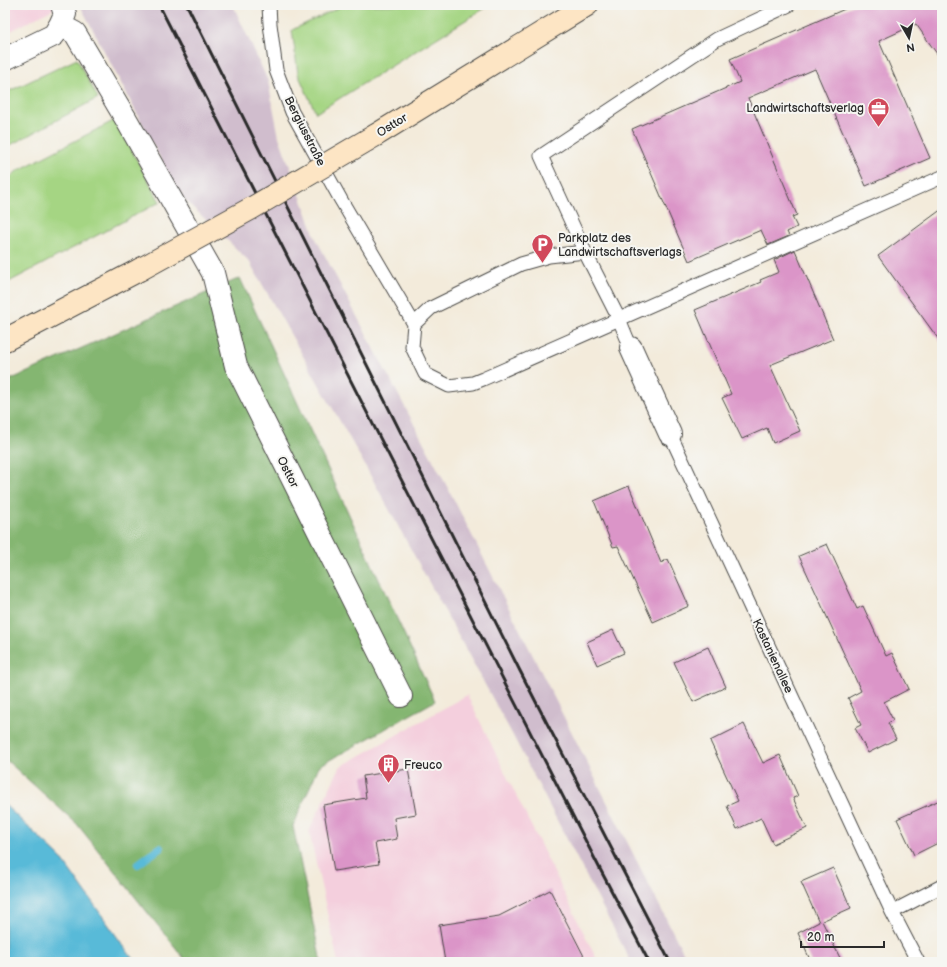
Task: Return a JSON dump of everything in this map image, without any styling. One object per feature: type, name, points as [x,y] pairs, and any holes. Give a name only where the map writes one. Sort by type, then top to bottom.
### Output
[{"type":"main road","name":"Osttor","points":[[5,340],[141,269],[252,208],[376,135],[587,5]]},
{"type":"street","name":"Osttor","points":[[5,59],[54,35],[61,15]]},
{"type":"street","name":"Osttor","points":[[61,15],[75,33],[126,119],[212,273],[236,366],[401,696]]},
{"type":"street","name":"Kastanienallee","points":[[631,348],[670,434]]},
{"type":"lane","name":"Bergiusstraße","points":[[269,5],[276,70],[292,112],[341,200],[414,324]]},
{"type":"lane","points":[[631,348],[619,319],[584,252],[541,156],[717,39],[789,5]]},
{"type":"lane","points":[[584,252],[549,256],[520,264],[431,308],[414,324],[412,347],[425,374],[449,386],[473,383],[942,177]]},
{"type":"lane","name":"Kastanienallee","points":[[670,434],[892,912],[918,962]]},
{"type":"lane","points":[[892,912],[942,886]]},
{"type":"shaded area","points":[[5,5],[61,5],[5,34]]},
{"type":"shaded area","points":[[80,5],[233,5],[268,81],[279,137],[316,239],[452,496],[688,962],[631,962],[511,732],[362,460],[249,261],[179,194]]},
{"type":"shaded area","points":[[467,695],[598,962],[338,962],[309,831],[340,767]]},
{"type":"green space","points":[[344,5],[490,5],[316,113],[298,74],[292,30]]},
{"type":"green space","points":[[77,59],[98,98],[5,148],[5,93]]},
{"type":"green space","points":[[115,120],[160,202],[5,284],[5,182],[17,171]]},
{"type":"green space","points":[[240,278],[435,701],[319,766],[293,826],[321,962],[187,962],[77,824],[5,759],[5,382]]},
{"type":"water","points":[[5,805],[61,858],[135,962],[5,962]]},
{"type":"building","points":[[854,5],[942,5],[942,61],[916,24],[879,41],[930,158],[866,186],[815,69],[748,98],[797,215],[792,217],[797,227],[787,232],[789,236],[768,245],[761,230],[689,261],[632,129],[740,82],[730,59]]},
{"type":"building","points":[[942,209],[942,344],[878,256]]},
{"type":"building","points":[[795,250],[833,339],[770,365],[800,431],[773,443],[767,428],[742,439],[722,398],[731,394],[695,310],[761,282],[760,280],[779,272],[774,260]]},
{"type":"building","points":[[629,486],[661,563],[668,559],[689,606],[653,622],[618,546],[613,547],[594,501]]},
{"type":"building","points":[[827,544],[857,609],[863,606],[886,656],[892,653],[909,689],[884,702],[893,720],[888,723],[896,739],[868,753],[855,728],[861,725],[848,698],[861,691],[799,556]]},
{"type":"building","points":[[613,630],[624,653],[597,665],[587,642]]},
{"type":"building","points":[[708,647],[726,687],[693,702],[674,662]]},
{"type":"building","points":[[744,724],[763,763],[780,755],[798,796],[793,798],[807,828],[773,844],[761,818],[737,829],[727,806],[738,801],[710,741]]},
{"type":"building","points":[[408,769],[416,814],[394,818],[397,839],[375,843],[379,864],[334,871],[323,805],[366,798],[363,776]]},
{"type":"building","points":[[942,799],[942,841],[914,855],[897,819]]},
{"type":"building","points":[[833,868],[851,908],[822,921],[842,962],[811,962],[798,933],[819,922],[801,882]]},
{"type":"building","points":[[550,890],[587,962],[445,962],[439,925],[499,916]]},
{"type":"waterway","points":[[138,864],[160,848]]},
{"type":"railway","points":[[159,5],[600,869],[649,962]]},
{"type":"railway","points":[[187,5],[519,669],[670,962]]},
{"type":"place","name":"Landwirtschaftsverlag","points":[[879,128]]},
{"type":"place","name":"Parkplatz des Landwirtschaftsverlags","points":[[543,264]]},
{"type":"place","name":"Freuco","points":[[388,784]]}]
